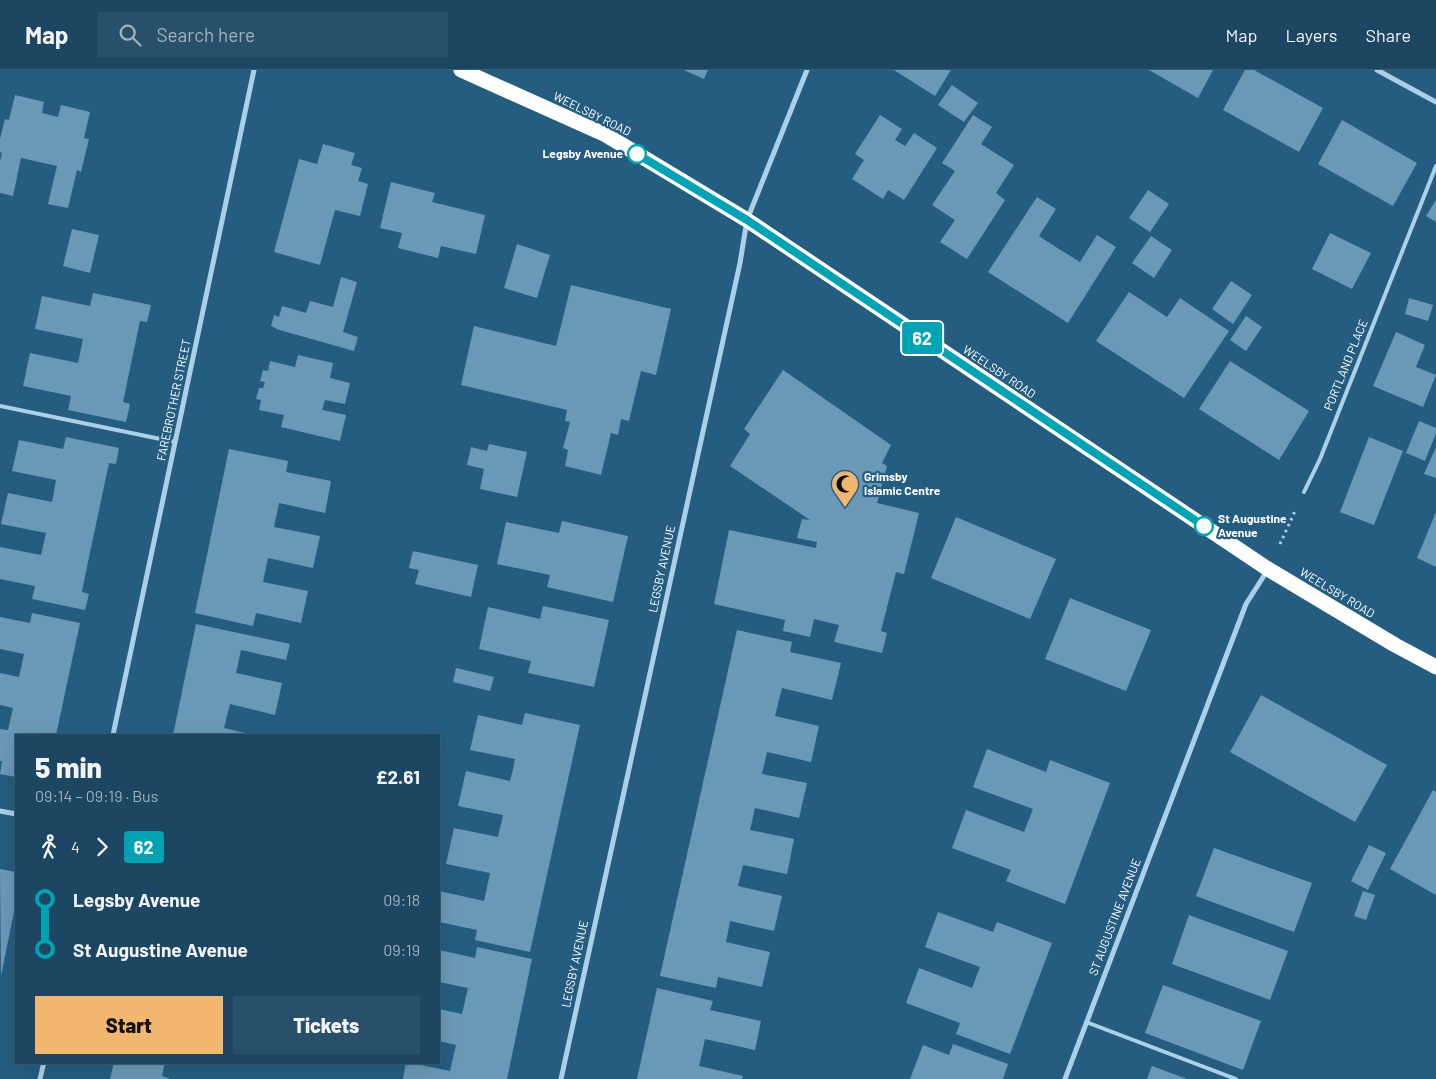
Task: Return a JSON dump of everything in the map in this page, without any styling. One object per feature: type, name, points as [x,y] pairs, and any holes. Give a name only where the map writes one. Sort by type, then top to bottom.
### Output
[{"type":"highway","name":"WEELSBY ROAD","points":[[461,70],[606,135],[747,220],[1268,569],[1395,645],[1436,667]]},
{"type":"street","name":"FAREBROTHER STREET","points":[[113,734],[254,70]]},
{"type":"street","name":"LEGSBY AVENUE","points":[[561,1079],[740,263],[747,220],[807,70]]},
{"type":"street","points":[[1377,70],[1436,102]]},
{"type":"street","name":"ST AUGUSTINE AVENUE","points":[[1065,1079],[1246,604],[1268,569]]},
{"type":"street","points":[[0,811],[15,814]]},
{"type":"street","points":[[40,1079],[44,1064]]},
{"type":"lane","name":"PORTLAND PLACE","points":[[1304,492],[1320,459],[1436,166]]},
{"type":"lane","points":[[0,406],[175,442]]},
{"type":"lane","points":[[1086,1022],[1236,1079]]},
{"type":"path","points":[[1268,569],[1304,492]]},
{"type":"building","points":[[684,70],[708,70],[704,79]]},
{"type":"building","points":[[894,70],[951,70],[935,96]]},
{"type":"building","points":[[1149,70],[1213,70],[1198,98]]},
{"type":"building","points":[[1245,70],[1254,70],[1323,108],[1299,152],[1223,110]]},
{"type":"building","points":[[952,85],[978,103],[964,122],[938,105]]},
{"type":"building","points":[[15,95],[44,102],[42,113],[58,117],[61,105],[90,112],[84,138],[89,139],[81,172],[77,170],[68,208],[48,204],[57,166],[21,158],[13,196],[0,193],[0,161],[2,153],[0,152],[0,139],[5,119],[9,120]]},
{"type":"building","points":[[880,115],[902,129],[895,140],[905,146],[914,133],[937,148],[904,200],[888,190],[883,199],[852,179],[864,160],[855,154]]},
{"type":"building","points":[[973,115],[992,127],[981,144],[1014,165],[996,193],[1005,200],[967,259],[940,242],[955,220],[932,205],[955,171],[942,163]]},
{"type":"building","points":[[1342,120],[1417,163],[1393,206],[1318,164]]},
{"type":"building","points":[[323,144],[355,153],[351,165],[362,168],[358,181],[368,184],[360,216],[335,210],[320,265],[274,252],[299,159],[317,164]]},
{"type":"building","points":[[391,182],[435,193],[432,202],[485,215],[476,254],[441,246],[438,258],[398,248],[402,233],[380,228]]},
{"type":"building","points":[[1148,190],[1169,204],[1150,232],[1129,218]]},
{"type":"building","points":[[1037,197],[1056,209],[1039,236],[1059,249],[1080,262],[1097,235],[1116,247],[1068,323],[988,272]]},
{"type":"building","points":[[1436,200],[1436,222],[1426,216]]},
{"type":"building","points":[[72,229],[99,235],[90,273],[63,266]]},
{"type":"building","points":[[1330,233],[1371,253],[1352,289],[1312,269]]},
{"type":"building","points":[[1151,236],[1172,250],[1154,278],[1132,263]]},
{"type":"building","points":[[517,244],[550,255],[537,298],[504,288]]},
{"type":"building","points":[[341,277],[357,282],[343,332],[358,337],[354,351],[271,326],[274,315],[279,317],[282,306],[306,313],[310,301],[333,307]]},
{"type":"building","points":[[1231,281],[1252,295],[1233,324],[1212,309]]},
{"type":"building","points":[[571,285],[671,309],[656,375],[641,371],[629,421],[621,419],[618,435],[611,433],[601,475],[565,466],[568,450],[563,448],[570,422],[565,421],[567,410],[461,385],[474,326],[556,346]]},
{"type":"building","points":[[1129,292],[1167,317],[1180,298],[1229,331],[1184,398],[1096,341]]},
{"type":"building","points":[[93,293],[151,305],[147,322],[140,321],[123,402],[130,404],[126,422],[68,410],[71,396],[23,386],[30,353],[78,363],[83,339],[35,329],[42,296],[90,306]]},
{"type":"building","points":[[1409,298],[1433,305],[1428,321],[1405,314]]},
{"type":"building","points":[[1246,316],[1262,327],[1246,351],[1230,340]]},
{"type":"building","points":[[1396,332],[1425,345],[1416,367],[1436,375],[1423,407],[1373,386]]},
{"type":"building","points":[[298,355],[333,363],[330,378],[350,383],[345,404],[325,400],[322,410],[346,415],[340,441],[281,427],[284,415],[259,410],[261,400],[256,399],[259,388],[263,388],[265,382],[260,381],[263,370],[268,371],[270,361],[295,367]]},
{"type":"building","points":[[1230,361],[1309,411],[1279,460],[1199,409]]},
{"type":"building","name":"Grimsby Islamic Centre","points":[[783,370],[891,445],[882,463],[887,466],[877,503],[919,513],[904,574],[896,572],[881,631],[887,633],[882,653],[834,642],[839,625],[814,619],[810,637],[783,631],[785,620],[714,604],[729,530],[816,548],[817,542],[797,538],[802,519],[810,520],[730,466],[750,434],[744,429]]},
{"type":"building","points":[[1419,421],[1436,428],[1436,433],[1425,461],[1406,453]]},
{"type":"building","points":[[66,437],[119,448],[116,464],[109,463],[84,581],[82,592],[89,594],[85,610],[32,599],[35,586],[0,579],[0,547],[41,555],[46,533],[1,524],[8,493],[52,502],[56,480],[12,471],[19,440],[63,449]]},
{"type":"building","points":[[1369,437],[1403,451],[1374,525],[1340,512]]},
{"type":"building","points":[[489,444],[527,452],[517,497],[480,489],[484,469],[467,465],[471,447],[487,451]]},
{"type":"building","points":[[1436,447],[1436,478],[1424,474]]},
{"type":"building","points":[[229,449],[288,461],[286,472],[331,481],[325,513],[279,503],[274,527],[320,536],[313,568],[268,558],[263,582],[308,591],[301,623],[256,613],[253,626],[195,613]]},
{"type":"building","points":[[1436,512],[1436,567],[1417,558]]},
{"type":"building","points":[[956,517],[1056,559],[1030,619],[931,578]]},
{"type":"building","points":[[562,521],[628,536],[613,602],[547,587],[550,575],[497,564],[506,522],[559,533]]},
{"type":"building","points":[[413,551],[478,565],[471,597],[415,584],[419,570],[409,568]]},
{"type":"building","points":[[1070,598],[1151,630],[1126,691],[1045,659]]},
{"type":"building","points":[[543,606],[609,620],[594,687],[528,673],[531,661],[479,649],[488,607],[540,619]]},
{"type":"building","points":[[32,613],[80,623],[56,734],[15,734],[15,777],[0,774],[2,761],[0,761],[0,729],[8,730],[13,708],[0,705],[0,673],[19,677],[24,654],[0,649],[0,617],[30,623]]},
{"type":"building","points":[[196,624],[290,644],[286,660],[241,650],[236,673],[282,683],[275,715],[230,704],[224,728],[250,734],[173,734]]},
{"type":"building","points":[[737,630],[792,642],[790,652],[841,663],[832,700],[782,688],[775,716],[819,726],[811,762],[767,752],[762,774],[807,783],[799,818],[755,808],[750,830],[794,839],[787,874],[743,865],[738,886],[782,896],[774,931],[730,921],[726,942],[770,952],[762,987],[718,977],[716,988],[660,976]]},
{"type":"building","points":[[456,668],[494,677],[490,691],[453,682]]},
{"type":"building","points":[[1261,695],[1387,765],[1355,822],[1230,752]]},
{"type":"building","points":[[525,713],[580,725],[530,952],[475,940],[477,930],[440,922],[440,891],[484,901],[490,873],[446,864],[454,828],[498,837],[503,815],[458,806],[466,771],[510,781],[515,759],[470,750],[478,715],[522,725]]},
{"type":"building","points":[[987,749],[1046,772],[1050,760],[1110,783],[1065,904],[1006,881],[1011,870],[952,848],[966,810],[1024,832],[1033,809],[973,787]]},
{"type":"building","points":[[1433,790],[1436,792],[1436,895],[1390,869]]},
{"type":"building","points":[[1369,845],[1386,853],[1368,890],[1351,881]]},
{"type":"building","points":[[1214,848],[1312,883],[1294,932],[1196,896]]},
{"type":"building","points":[[0,869],[15,872],[15,907],[1,976]]},
{"type":"building","points":[[1363,891],[1375,895],[1366,920],[1354,916]]},
{"type":"building","points":[[938,912],[993,932],[997,922],[1052,943],[1010,1054],[956,1034],[960,1023],[906,1003],[919,968],[972,988],[980,967],[925,947]]},
{"type":"building","points":[[1189,915],[1288,951],[1270,1000],[1172,964]]},
{"type":"building","points":[[477,947],[532,959],[507,1079],[403,1079],[406,1064],[416,1064],[450,1071],[456,1045],[440,1041],[440,1009],[462,1014],[468,988],[440,982],[440,950],[475,958]]},
{"type":"building","points":[[1163,985],[1261,1021],[1243,1070],[1145,1033]]},
{"type":"building","points":[[657,988],[713,1001],[710,1010],[761,1021],[755,1050],[705,1039],[699,1066],[743,1076],[742,1079],[637,1079]]},
{"type":"building","points":[[953,1044],[1008,1064],[1003,1079],[910,1079],[923,1045],[949,1055]]},
{"type":"building","points":[[114,1064],[165,1064],[162,1076],[170,1079],[110,1079]]},
{"type":"building","points":[[1152,1066],[1187,1079],[1147,1079]]},
{"type":"bus line","name":"62","points":[[637,154],[747,220],[1204,526]]},
{"type":"place","name":"Legsby Avenue","points":[[637,154]]},
{"type":"place","name":"Grimsby Islamic Centre","points":[[845,508]]},
{"type":"place","name":"St Augustine Avenue","points":[[1204,526]]}]
